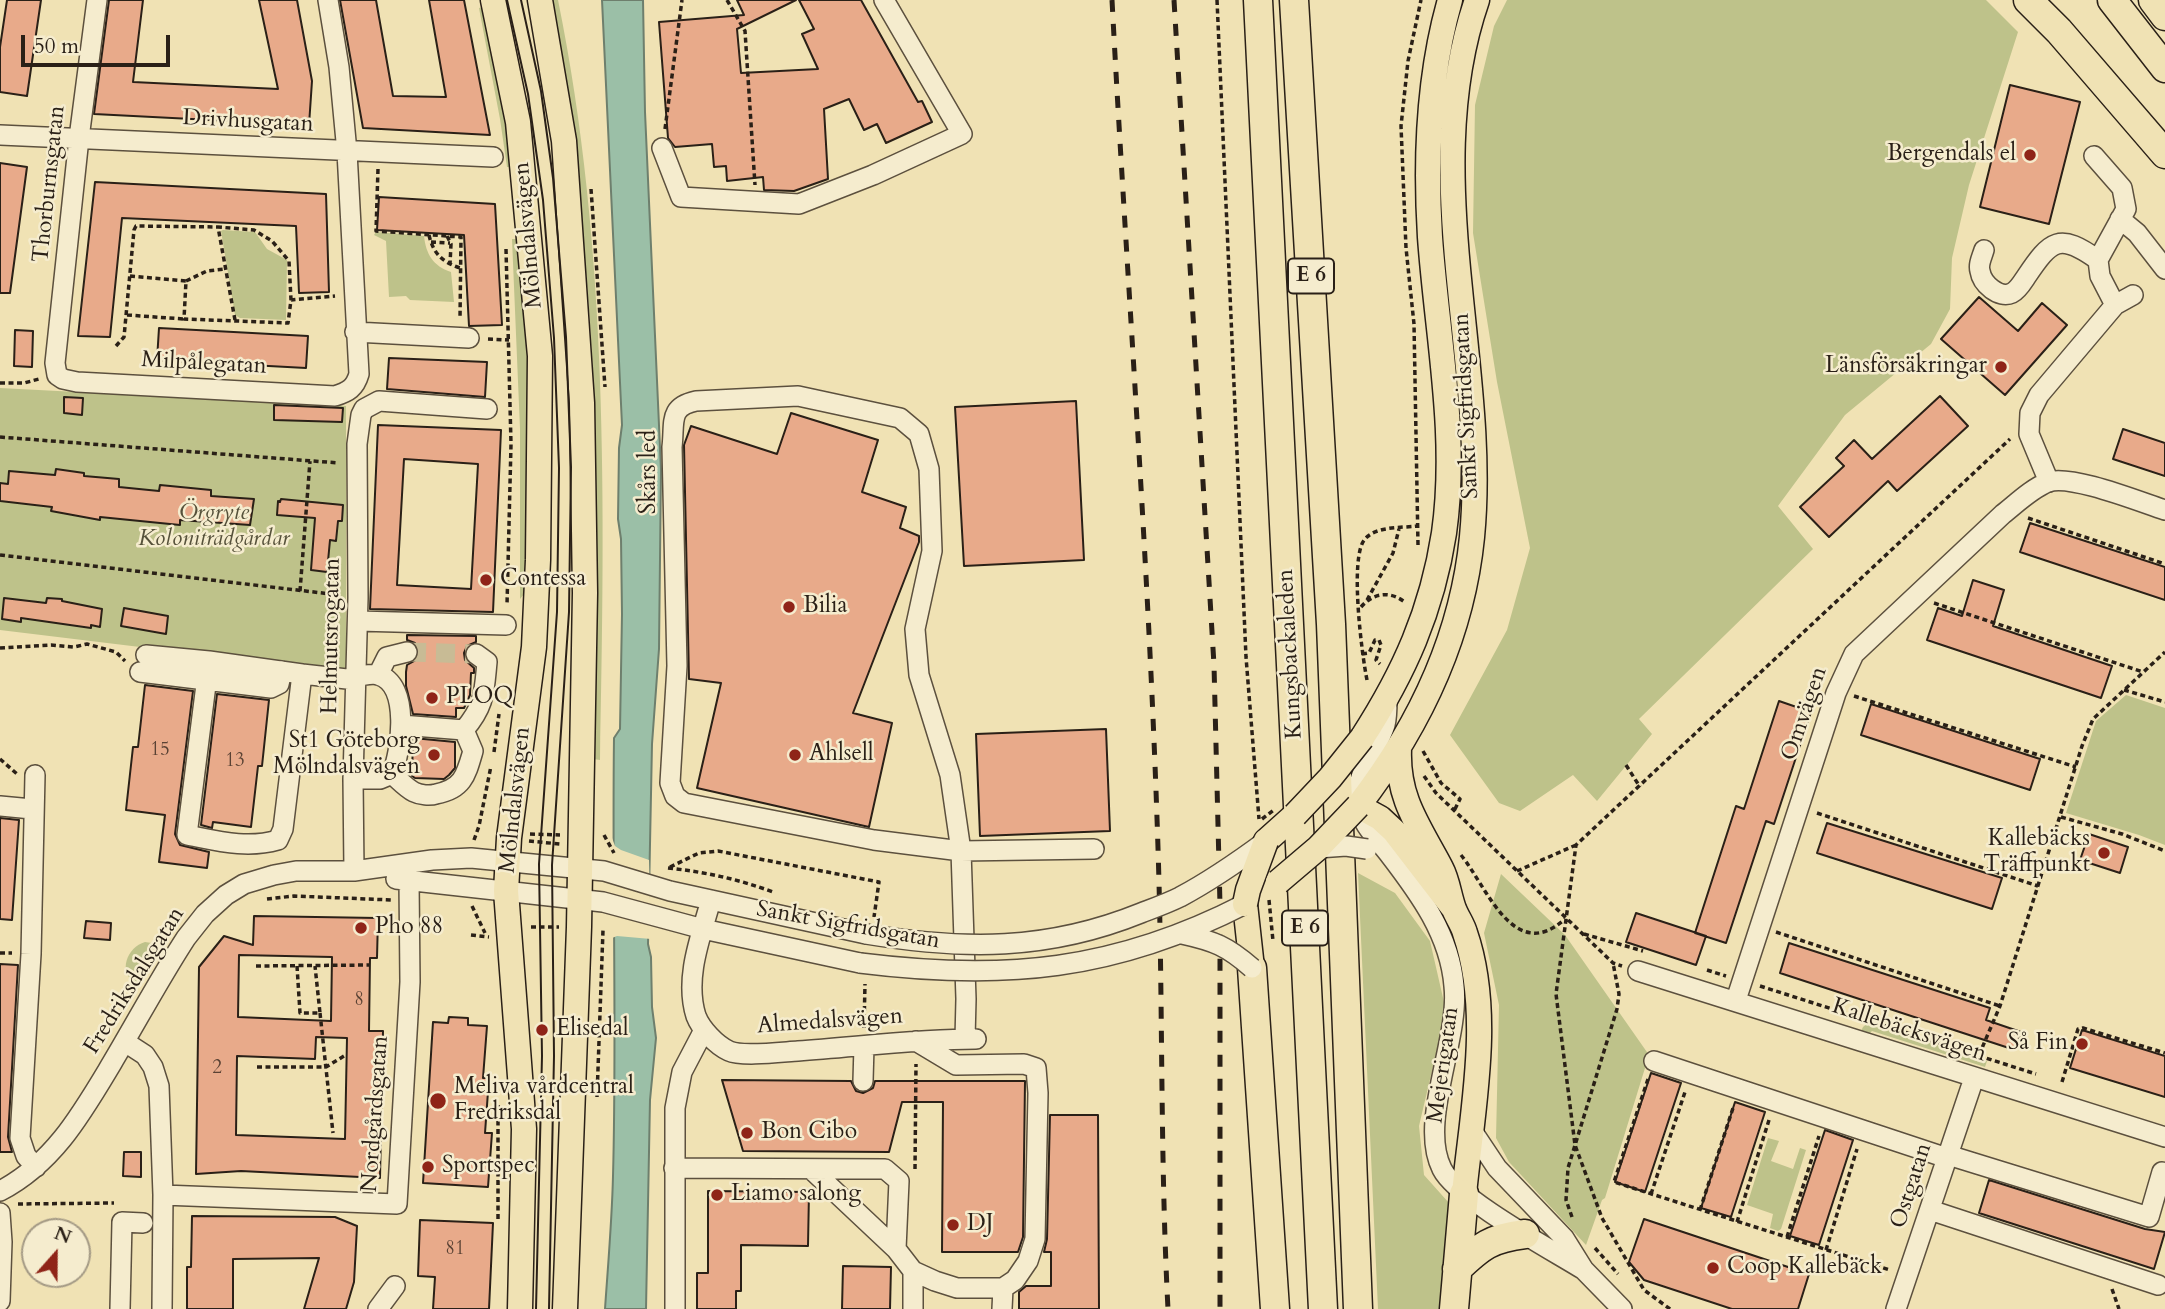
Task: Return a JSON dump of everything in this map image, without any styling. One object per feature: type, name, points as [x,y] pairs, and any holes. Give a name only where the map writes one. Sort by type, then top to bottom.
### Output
[{"type":"highway","name":"Kungsbackaleden","points":[[1258,0],[1323,1309]]},
{"type":"highway","name":"Kungsbackaleden","points":[[1294,0],[1331,638],[1358,1309]]},
{"type":"highway","points":[[2028,0],[2059,31],[2165,154]]},
{"type":"highway","points":[[2112,0],[2165,68]]},
{"type":"highway","points":[[2152,0],[2165,16]]},
{"type":"highway","points":[[1263,960],[1275,1307]]},
{"type":"highway","points":[[1454,1309],[1464,1194]]},
{"type":"highway","points":[[1457,1269],[1481,1246],[1501,1237],[1525,1234]]},
{"type":"main road","name":"Mölndalsvägen","points":[[494,0],[519,122],[540,356],[538,560],[534,647],[508,850],[506,891],[494,940],[523,1106],[520,1309]]},
{"type":"main road","name":"Mölndalsvägen","points":[[540,0],[564,141],[582,403],[585,593],[579,927],[565,1309]]},
{"type":"main road","name":"Sankt Sigfridsgatan","points":[[1263,960],[1257,902],[1248,890],[1261,828],[1304,807],[1362,738],[1387,699],[1417,640],[1444,533],[1447,439],[1430,237],[1429,124],[1433,73],[1440,33],[1450,0]]},
{"type":"main road","name":"Sankt Sigfridsgatan","points":[[1257,902],[1363,809],[1414,753],[1434,685],[1451,640],[1468,572],[1472,535],[1474,438],[1455,237],[1453,187],[1457,79],[1464,41],[1477,0]]},
{"type":"main road","name":"Mejerigatan","points":[[1414,753],[1398,771],[1404,797],[1416,825],[1443,871],[1454,909],[1465,932],[1475,975],[1479,1020],[1464,1194]]},
{"type":"main road","points":[[1304,807],[1363,809]]},
{"type":"main road","name":"Mejerigatan","points":[[1363,809],[1380,818],[1394,831],[1454,909]]},
{"type":"street","name":"Thorburnsgatan","points":[[57,375],[55,363],[79,138],[97,0]]},
{"type":"street","points":[[327,0],[339,67],[347,152],[355,331],[465,337]]},
{"type":"street","points":[[663,148],[681,197],[799,204],[873,175],[962,134],[884,0]]},
{"type":"street","name":"Drivhusgatan","points":[[0,135],[494,157]]},
{"type":"street","points":[[2094,156],[2122,188],[2126,209],[2098,260],[2100,276],[2115,305]]},
{"type":"street","points":[[2120,219],[2137,233],[2165,269]]},
{"type":"street","points":[[1984,250],[1980,272],[1985,282],[2004,295],[2020,287],[2043,252],[2056,243],[2077,245],[2098,260]]},
{"type":"street","points":[[2133,295],[2115,305],[2039,395],[2030,413],[2029,434],[2049,482],[2084,484],[2165,510]]},
{"type":"street","name":"Milpålegatan","points":[[57,375],[77,383],[335,396],[350,390],[356,384],[359,374],[355,331]]},
{"type":"street","name":"Skårs led","points":[[961,851],[874,840],[712,810],[684,803],[675,796],[670,783],[677,666],[672,447],[676,411],[681,404],[798,396],[900,418],[919,433],[929,469],[932,551],[915,629],[919,675],[950,775],[961,851],[970,1039]]},
{"type":"street","name":"Helmutsrogatan","points":[[354,871],[358,621],[357,444],[360,415],[368,406],[379,401],[488,409]]},
{"type":"street","name":"Omvägen","points":[[1736,1000],[1756,983],[1838,686],[1854,654],[2003,514],[2026,495],[2049,482]]},
{"type":"street","points":[[358,621],[506,625]]},
{"type":"street","points":[[378,675],[387,657],[407,652]]},
{"type":"street","points":[[464,730],[474,718],[483,699],[487,663],[476,654]]},
{"type":"street","points":[[143,663],[208,671],[282,671],[356,678],[378,675],[396,691],[401,725],[397,763],[392,774],[380,779],[354,779]]},
{"type":"street","points":[[208,671],[187,835],[239,845],[263,845],[278,840],[283,830],[302,674]]},
{"type":"street","points":[[1363,809],[1359,788],[1364,768],[1385,724],[1387,699]]},
{"type":"street","points":[[401,725],[464,730]]},
{"type":"street","points":[[392,774],[415,793],[431,796],[455,788],[462,781],[473,751],[464,730]]},
{"type":"street","points":[[35,775],[32,809],[31,954],[20,1138],[26,1156],[36,1167]]},
{"type":"street","points":[[0,806],[32,809]]},
{"type":"street","name":"Mejerigatan","points":[[1363,809],[1437,925],[1448,954],[1454,986],[1454,1018],[1434,1128],[1435,1149],[1443,1171],[1464,1194],[1584,1270]]},
{"type":"street","name":"Sankt Sigfridsgatan","points":[[580,868],[711,900],[872,924],[912,941],[969,946],[1027,943],[1070,936],[1179,898],[1233,866],[1261,828]]},
{"type":"street","points":[[1318,848],[1346,846],[1367,849],[1392,858]]},
{"type":"street","points":[[961,851],[1094,849]]},
{"type":"street","name":"Fredriksdalsgatan","points":[[0,1191],[36,1167],[68,1134],[186,937],[205,914],[226,895],[244,884],[296,871],[354,871],[432,860],[471,858],[508,850],[580,868]]},
{"type":"street","name":"Fredriksdalsgatan","points":[[354,871],[409,881],[466,896],[506,891],[579,898]]},
{"type":"street","name":"Nordgårdsgatan","points":[[163,1195],[397,1204],[410,982],[409,881]]},
{"type":"street","name":"Sankt Sigfridsgatan","points":[[579,898],[650,913],[863,970],[964,973],[1029,970],[1120,954],[1182,934],[1257,902]]},
{"type":"street","points":[[675,1309],[675,1108],[682,1072],[704,1030],[696,1017],[693,996],[695,958],[711,900]]},
{"type":"street","points":[[1182,934],[1263,960]]},
{"type":"street","name":"Kallebäcksvägen","points":[[1638,971],[2165,1137]]},
{"type":"street","name":"Almedalsvägen","points":[[704,1030],[730,1051],[763,1054],[970,1039]]},
{"type":"street","points":[[811,1169],[896,1249],[913,1271],[957,1288],[1003,1288],[1015,1280],[1028,1261],[1035,1239],[1038,1093],[1036,1068],[1024,1064],[956,1065],[916,1041]]},
{"type":"street","points":[[125,1042],[145,1055],[153,1067],[159,1086],[163,1195],[162,1309]]},
{"type":"street","points":[[863,1081],[864,1046]]},
{"type":"street","points":[[1654,1061],[1947,1157],[2149,1217],[2162,1172]]},
{"type":"street","name":"Ostgatan","points":[[1896,1309],[1974,1078]]},
{"type":"street","name":"Mejerigatan","points":[[1471,1129],[1497,1168],[1564,1238],[1584,1270],[1622,1309]]},
{"type":"street","points":[[674,1168],[885,1169],[899,1181],[896,1249]]},
{"type":"street","points":[[1930,1210],[2158,1285]]},
{"type":"street","points":[[0,1213],[0,1301]]},
{"type":"street","points":[[120,1309],[122,1222],[143,1223]]},
{"type":"street","points":[[913,1271],[913,1309]]},
{"type":"street","points":[[378,1309],[394,1286]]},
{"type":"street","points":[[1002,1309],[1003,1288]]},
{"type":"path","points":[[663,148],[682,0]]},
{"type":"path","points":[[727,0],[745,31],[756,201]]},
{"type":"path","points":[[1217,0],[1246,657],[1261,828]]},
{"type":"path","points":[[379,153],[376,231],[461,237],[460,268],[465,337]]},
{"type":"path","points":[[117,346],[124,337],[126,314],[130,276],[136,226],[254,230],[272,241],[289,261],[291,300],[288,323],[126,314]]},
{"type":"path","points":[[218,227],[235,320]]},
{"type":"path","points":[[429,235],[437,255],[460,268]]},
{"type":"path","points":[[447,236],[451,243],[450,264]]},
{"type":"path","points":[[431,242],[451,243]]},
{"type":"path","points":[[130,276],[187,281],[207,271],[225,269]]},
{"type":"path","points":[[184,319],[187,281]]},
{"type":"path","points":[[291,300],[354,295]]},
{"type":"path","points":[[506,625],[511,444],[509,340]]},
{"type":"path","points":[[0,383],[24,383],[57,375]]},
{"type":"path","points":[[1517,871],[1576,845],[2012,438],[2029,434]]},
{"type":"path","points":[[0,437],[340,463]]},
{"type":"path","points":[[300,591],[310,461]]},
{"type":"path","points":[[2032,511],[2022,516],[2165,564]]},
{"type":"path","points":[[1367,680],[1359,608],[1358,559],[1364,540],[1382,530],[1417,526]]},
{"type":"path","points":[[1359,608],[1367,600],[1396,544],[1399,528]]},
{"type":"path","points":[[0,555],[346,596]]},
{"type":"path","points":[[1367,600],[1382,594],[1402,599],[1408,604]]},
{"type":"path","points":[[1936,594],[1928,602],[2144,672]]},
{"type":"path","points":[[1362,654],[1369,653],[1375,640],[1379,640],[1381,645],[1376,660],[1385,666]]},
{"type":"path","points":[[0,648],[51,645],[74,647],[87,644],[143,663]]},
{"type":"path","points":[[1974,1078],[1979,1056],[2000,1006],[2093,719],[2165,652]]},
{"type":"path","points":[[2124,690],[2165,702]]},
{"type":"path","points":[[1846,693],[2076,767]]},
{"type":"path","points":[[493,754],[500,703]]},
{"type":"path","points":[[1426,745],[1414,753],[1441,783],[1460,799],[1454,811]]},
{"type":"path","points":[[471,858],[471,844],[477,834],[491,765]]},
{"type":"path","points":[[1626,765],[1640,787]]},
{"type":"path","points":[[1421,773],[1454,811],[1613,963],[1638,971]]},
{"type":"path","points":[[1261,828],[1277,807]]},
{"type":"path","points":[[1809,810],[2038,886]]},
{"type":"path","points":[[2061,817],[2122,834],[2165,851]]},
{"type":"path","points":[[477,834],[508,850],[580,843],[604,835],[612,852]]},
{"type":"path","points":[[1576,845],[1556,994],[1575,1145],[1602,1218],[1644,1290],[1670,1309]]},
{"type":"path","points":[[1457,850],[1478,877],[1502,917],[1510,924],[1529,933],[1541,933],[1552,930],[1566,918]]},
{"type":"path","points":[[668,868],[699,853],[718,851],[846,875],[879,882],[876,910]]},
{"type":"path","points":[[256,903],[295,896],[409,901]]},
{"type":"path","points":[[466,896],[473,911],[494,940]]},
{"type":"path","points":[[466,896],[473,911]]},
{"type":"path","points":[[1257,902],[1263,960]]},
{"type":"path","points":[[471,935],[494,940],[529,936],[527,927],[579,927]]},
{"type":"path","points":[[1770,930],[2000,1006]]},
{"type":"path","points":[[1584,934],[1643,951]]},
{"type":"path","points":[[1574,1224],[1566,1200],[1568,1168],[1617,1009],[1619,994],[1613,963]]},
{"type":"path","points":[[256,966],[369,965]]},
{"type":"path","points":[[297,966],[300,1013],[320,1013]]},
{"type":"path","points":[[315,966],[333,1133]]},
{"type":"path","points":[[1696,967],[1756,983],[2048,1078]]},
{"type":"path","points":[[863,970],[864,1046]]},
{"type":"path","points":[[2062,1082],[2078,1029],[2083,1028],[2165,1054]]},
{"type":"path","points":[[914,1181],[916,1041]]},
{"type":"path","points":[[257,1067],[326,1068],[344,1056]]},
{"type":"path","points":[[1654,1061],[1614,1182],[1909,1276]]},
{"type":"path","points":[[1651,1194],[1691,1074]]},
{"type":"path","points":[[1700,1210],[1739,1089]]},
{"type":"path","points":[[498,1100],[498,1225]]},
{"type":"path","points":[[1737,1222],[1775,1101]]},
{"type":"path","points":[[1787,1237],[1825,1118]]},
{"type":"path","points":[[1826,1250],[1863,1130]]},
{"type":"path","points":[[18,1204],[125,1203]]},
{"type":"path","points":[[1589,1241],[1620,1278]]},
{"type":"green space","points":[[551,0],[558,0],[575,94],[595,283],[600,378],[603,569],[600,760],[593,759],[596,508],[589,312],[576,178]]},
{"type":"green space","points":[[1507,0],[1986,0],[2018,32],[1969,185],[1952,258],[1950,309],[1931,344],[1845,415],[1778,506],[1813,549],[1639,719],[1652,734],[1597,801],[1573,775],[1520,811],[1499,803],[1450,735],[1507,630],[1530,548],[1497,382],[1473,233],[1475,105],[1494,26]]},
{"type":"green space","points":[[483,7],[505,108],[511,167],[507,167],[479,8]]},
{"type":"green space","points":[[221,231],[255,232],[267,249],[287,260],[286,320],[240,318],[235,315]]},
{"type":"green space","points":[[376,232],[424,236],[432,258],[439,266],[451,272],[454,302],[410,300],[406,296],[389,297],[386,241],[374,235]]},
{"type":"green space","points":[[512,239],[522,239],[530,335],[527,564],[524,594],[520,599],[520,429]]},
{"type":"green space","name":"Örgryte Koloniträdgårdar","points":[[0,388],[346,406],[346,672],[0,630]]},
{"type":"green space","points":[[2126,695],[2165,708],[2165,845],[2066,813],[2096,721]]},
{"type":"green space","points":[[1358,873],[1395,893],[1430,941],[1446,1011],[1419,1126],[1424,1175],[1449,1203],[1440,1309],[1378,1309]]},
{"type":"green space","points":[[1501,874],[1565,935],[1649,1055],[1605,1198],[1586,1245],[1509,1162],[1496,1138],[1499,1005],[1484,933]]},
{"type":"green space","points":[[145,942],[158,944],[136,983],[127,973],[127,961],[133,949]]},
{"type":"green space","points":[[1868,1023],[1987,1061],[1985,1067],[1872,1031],[1861,1031]]},
{"type":"green space","points":[[1768,1138],[1779,1141],[1771,1161],[1793,1169],[1800,1148],[1806,1150],[1781,1229],[1778,1231],[1770,1228],[1773,1214],[1747,1205]]},
{"type":"shaded area","points":[[602,0],[643,0],[645,112],[661,470],[659,649],[652,744],[648,944],[656,1038],[650,1100],[646,1309],[605,1309],[612,1209],[614,1121],[614,738],[620,729],[622,614],[621,539],[618,519],[622,425]]},
{"type":"pier","points":[[612,838],[615,846],[621,850],[649,860],[651,939],[617,936],[612,938]]},
{"type":"building","points":[[7,0],[41,0],[27,96],[0,92],[0,47]]},
{"type":"building","points":[[109,0],[143,0],[133,82],[278,89],[259,0],[297,0],[312,81],[309,125],[94,114]]},
{"type":"building","points":[[340,0],[376,0],[393,96],[446,97],[429,0],[464,0],[490,135],[363,128]]},
{"type":"building","points":[[737,0],[796,0],[737,29],[741,73],[818,69],[802,34],[814,29],[799,0],[861,0],[932,122],[886,143],[877,124],[864,130],[849,99],[824,109],[828,179],[794,191],[764,190],[763,177],[727,181],[726,166],[714,167],[712,144],[675,147],[668,138],[659,22],[744,15]]},
{"type":"building","name":"Bergendals el","points":[[2010,85],[2080,102],[2049,224],[1980,207]]},
{"type":"building","points":[[0,163],[27,167],[10,293],[0,293]]},
{"type":"building","points":[[95,182],[326,194],[329,292],[299,293],[296,226],[122,218],[110,337],[78,336]]},
{"type":"building","points":[[379,197],[495,204],[502,325],[469,326],[464,235],[377,230]]},
{"type":"building","name":"Länsförsäkringar","points":[[1979,297],[2018,331],[2042,303],[2067,325],[2005,395],[1941,339]]},
{"type":"building","points":[[159,328],[308,336],[306,368],[157,360]]},
{"type":"building","points":[[15,330],[33,331],[32,367],[14,366]]},
{"type":"building","points":[[389,358],[487,362],[485,397],[387,389]]},
{"type":"building","points":[[1940,396],[1968,426],[1897,491],[1888,481],[1829,537],[1800,507],[1844,466],[1836,458],[1854,440],[1872,459]]},
{"type":"building","points":[[64,397],[83,398],[82,415],[64,413]]},
{"type":"building","points":[[1076,401],[1084,560],[964,566],[955,407]]},
{"type":"building","points":[[274,405],[343,408],[342,422],[274,420]]},
{"type":"building","name":"Bilia","points":[[791,413],[878,440],[862,492],[906,507],[900,528],[919,536],[853,713],[892,723],[869,827],[697,788],[721,683],[689,679],[684,445],[691,426],[777,454]]},
{"type":"building","points":[[378,425],[501,430],[493,612],[370,609]],"holes":[[[404,459],[478,464],[471,589],[397,585]]]},
{"type":"building","points":[[2123,429],[2165,443],[2165,476],[2113,459]]},
{"type":"building","points":[[56,469],[84,473],[84,476],[119,479],[119,487],[159,491],[160,485],[211,490],[211,496],[254,499],[250,525],[180,520],[180,525],[100,517],[100,520],[51,511],[52,507],[0,501],[0,483],[8,484],[9,471],[55,475]]},
{"type":"building","points":[[281,499],[343,505],[336,541],[330,540],[327,572],[311,570],[315,518],[277,515],[278,501]]},
{"type":"building","points":[[2030,523],[2165,567],[2165,600],[2020,552]]},
{"type":"building","points":[[1973,580],[2004,590],[1993,626],[2112,666],[2101,698],[1927,640],[1938,608],[1962,616]]},
{"type":"building","points":[[4,598],[46,603],[47,598],[62,599],[102,609],[100,627],[21,618],[21,622],[2,619]]},
{"type":"building","points":[[124,608],[168,616],[166,634],[121,626]]},
{"type":"building","points":[[407,635],[476,636],[476,642],[467,646],[464,653],[465,660],[474,668],[474,673],[471,673],[470,695],[464,708],[456,708],[456,717],[413,714],[406,686],[406,672],[407,665],[416,660],[419,650],[415,643],[407,640]]},
{"type":"building","points":[[145,685],[193,691],[175,834],[180,845],[209,852],[207,868],[159,862],[165,815],[126,810],[133,747],[138,747]]},
{"type":"building","points":[[217,694],[269,700],[262,766],[258,766],[251,827],[213,822],[212,828],[201,825]]},
{"type":"building","points":[[1779,701],[1811,712],[1774,824],[1766,821],[1726,943],[1695,933],[1736,806],[1744,809]]},
{"type":"building","points":[[1871,704],[2040,759],[2030,790],[1861,735]]},
{"type":"building","points":[[1106,729],[1110,831],[980,836],[976,734]]},
{"type":"building","points":[[413,738],[455,742],[455,768],[449,775],[444,779],[412,776]]},
{"type":"building","points":[[0,818],[19,820],[12,920],[0,919]]},
{"type":"building","points":[[1827,823],[2002,878],[1992,909],[1817,853]]},
{"type":"building","name":"Kallebäcks Träffpunkt","points":[[2089,834],[2128,847],[2120,873],[2080,860]]},
{"type":"building","points":[[1636,913],[1706,936],[1696,965],[1626,942]]},
{"type":"building","points":[[254,916],[378,918],[377,958],[370,958],[369,1031],[383,1031],[380,1178],[241,1171],[196,1174],[199,967],[224,936],[253,945]],"holes":[[[239,955],[332,957],[331,1021],[238,1017]],[[316,1037],[347,1038],[345,1139],[236,1135],[237,1056],[315,1059]]]},
{"type":"building","points":[[86,921],[111,923],[110,940],[84,938]]},
{"type":"building","points":[[1789,943],[1990,1008],[1986,1020],[2021,1032],[2015,1050],[1780,973]]},
{"type":"building","points":[[0,964],[18,965],[8,1137],[12,1152],[0,1152]]},
{"type":"building","points":[[449,1017],[468,1018],[468,1025],[487,1026],[483,1078],[489,1078],[485,1133],[492,1133],[488,1187],[423,1183],[433,1022],[448,1023]]},
{"type":"building","points":[[2082,1030],[2165,1056],[2165,1097],[2070,1068]]},
{"type":"building","points":[[1651,1073],[1681,1083],[1645,1192],[1615,1182]]},
{"type":"building","points":[[722,1080],[851,1081],[856,1091],[863,1093],[873,1088],[875,1081],[1025,1081],[1023,1237],[1018,1252],[942,1252],[943,1102],[902,1102],[889,1152],[743,1151]]},
{"type":"building","points":[[1735,1102],[1765,1112],[1731,1217],[1701,1208]]},
{"type":"building","points":[[1050,1115],[1098,1115],[1099,1309],[1019,1309],[1019,1292],[1026,1286],[1051,1286],[1051,1252],[1044,1252],[1047,1239]]},
{"type":"building","points":[[1825,1130],[1853,1140],[1819,1245],[1790,1236]]},
{"type":"building","points":[[124,1152],[141,1152],[141,1177],[123,1176]]},
{"type":"building","points":[[1989,1180],[2145,1229],[2165,1232],[2154,1269],[1979,1213]]},
{"type":"building","points":[[708,1191],[809,1192],[808,1246],[741,1245],[741,1291],[736,1291],[736,1309],[697,1309],[697,1273],[708,1273]]},
{"type":"building","points":[[192,1216],[335,1217],[357,1226],[354,1282],[346,1309],[304,1309],[319,1258],[233,1259],[233,1309],[187,1309],[187,1267],[191,1267]]},
{"type":"building","name":"Coop Kallebäck","points":[[1644,1219],[1809,1274],[1798,1309],[1732,1309],[1644,1280],[1629,1262]]},
{"type":"building","points":[[420,1220],[493,1223],[489,1309],[433,1309],[435,1277],[418,1276]]},
{"type":"building","points":[[843,1266],[891,1267],[890,1309],[842,1309]]},
{"type":"tunnel","points":[[407,652],[476,654]]},
{"type":"tram line","points":[[507,0],[528,94],[543,200],[554,338],[559,468],[557,612],[539,864],[542,1056],[536,1309]]},
{"type":"tram line","points":[[521,0],[541,91],[553,178],[566,337],[571,467],[569,612],[552,865],[554,1056],[549,1309]]},
{"type":"railway","points":[[1112,0],[1154,742],[1168,1309]]},
{"type":"railway","points":[[1174,0],[1214,665],[1220,905],[1220,1309]]},
{"type":"place","name":"Bergendals el","points":[[2030,155]]},
{"type":"place","name":"Länsförsäkringar","points":[[2001,367]]},
{"type":"place","name":"Contessa","points":[[486,580]]},
{"type":"place","name":"Bilia","points":[[789,607]]},
{"type":"place","name":"PLOQ","points":[[432,698]]},
{"type":"place","name":"St1 Göteborg Mölndalsvägen","points":[[434,755]]},
{"type":"place","name":"Ahlsell","points":[[795,755]]},
{"type":"place","name":"Kallebäcks Träffpunkt","points":[[2104,853]]},
{"type":"place","name":"Pho 88","points":[[361,928]]},
{"type":"place","name":"Elisedal","points":[[542,1030]]},
{"type":"place","name":"Så Fin","points":[[2082,1044]]},
{"type":"place","name":"Meliva vårdcentral Fredriksdal","points":[[438,1101]]},
{"type":"place","name":"Bon Cibo","points":[[747,1133]]},
{"type":"place","name":"Sportspec","points":[[428,1167]]},
{"type":"place","name":"Liamo salong","points":[[717,1195]]},
{"type":"place","name":"DJ","points":[[953,1225]]},
{"type":"place","name":"Coop Kallebäck","points":[[1713,1268]]}]
